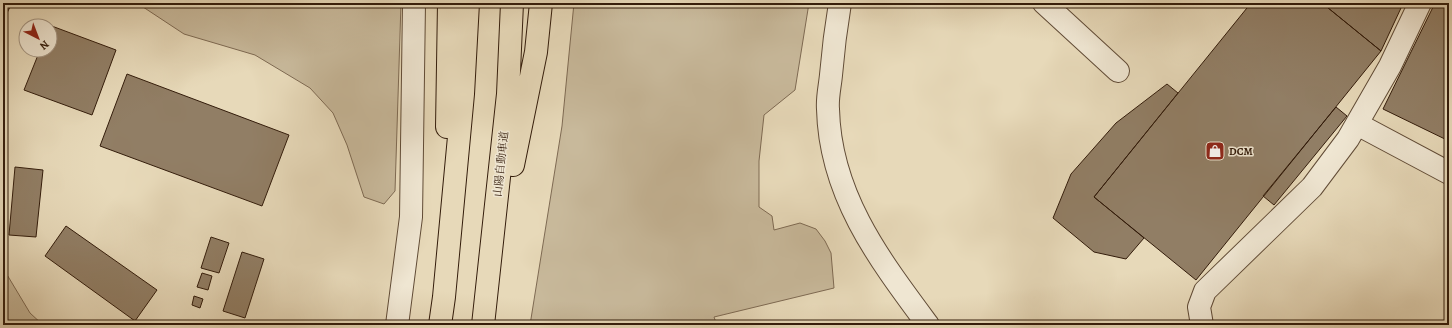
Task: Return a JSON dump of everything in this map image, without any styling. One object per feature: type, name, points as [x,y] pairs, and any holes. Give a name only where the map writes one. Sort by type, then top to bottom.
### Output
[{"type":"highway","points":[[444,297],[449,3]]},
{"type":"highway","points":[[440,325],[444,297],[463,94],[468,3]]},
{"type":"highway","name":"山陽自動車道","points":[[483,325],[508,94],[512,3]]},
{"type":"highway","points":[[486,301],[536,52],[541,3]]},
{"type":"street","points":[[397,325],[411,217],[414,3]]},
{"type":"street","points":[[840,3],[836,27],[828,108],[832,154],[847,198],[862,230],[889,273],[928,325]]},
{"type":"street","points":[[1044,3],[1118,71]]},
{"type":"street","points":[[1202,325],[1199,306],[1205,291],[1312,187],[1348,139],[1390,66],[1420,3]]},
{"type":"street","points":[[1357,124],[1449,173]]},
{"type":"shaded area","points":[[137,3],[401,3],[395,191],[384,204],[364,197],[347,145],[333,113],[310,88],[255,55],[184,34]]},
{"type":"shaded area","points":[[574,3],[809,3],[795,90],[764,115],[759,161],[759,207],[772,216],[774,230],[800,223],[816,229],[825,241],[831,253],[834,288],[714,317],[717,325],[530,325],[562,126]]},
{"type":"shaded area","points":[[3,268],[30,313],[43,325],[3,325]]},
{"type":"building","points":[[3,3],[12,3],[7,13],[3,11]]},
{"type":"building","name":"DCM","points":[[1251,3],[1322,3],[1381,51],[1196,280],[1094,197]]},
{"type":"building","points":[[1322,3],[1394,3],[1401,8],[1381,51]]},
{"type":"building","points":[[1435,3],[1449,3],[1449,141],[1383,109]]},
{"type":"building","points":[[58,28],[116,50],[92,115],[24,90],[37,58],[58,58]]},
{"type":"building","points":[[127,74],[289,135],[262,206],[100,146]]},
{"type":"building","points":[[1167,84],[1178,93],[1094,197],[1144,238],[1126,259],[1094,252],[1053,218],[1071,174],[1116,123]]},
{"type":"building","points":[[1336,107],[1347,116],[1274,205],[1263,196]]},
{"type":"building","points":[[15,167],[43,170],[36,237],[9,235]]},
{"type":"building","points":[[66,226],[157,290],[135,321],[45,256]]},
{"type":"building","points":[[211,237],[229,243],[219,273],[201,268]]},
{"type":"building","points":[[242,252],[264,259],[245,318],[223,311]]},
{"type":"building","points":[[202,273],[212,276],[208,290],[197,287]]},
{"type":"building","points":[[194,296],[203,299],[200,308],[192,305]]},
{"type":"place","name":"DCM","points":[[1215,151]]}]
